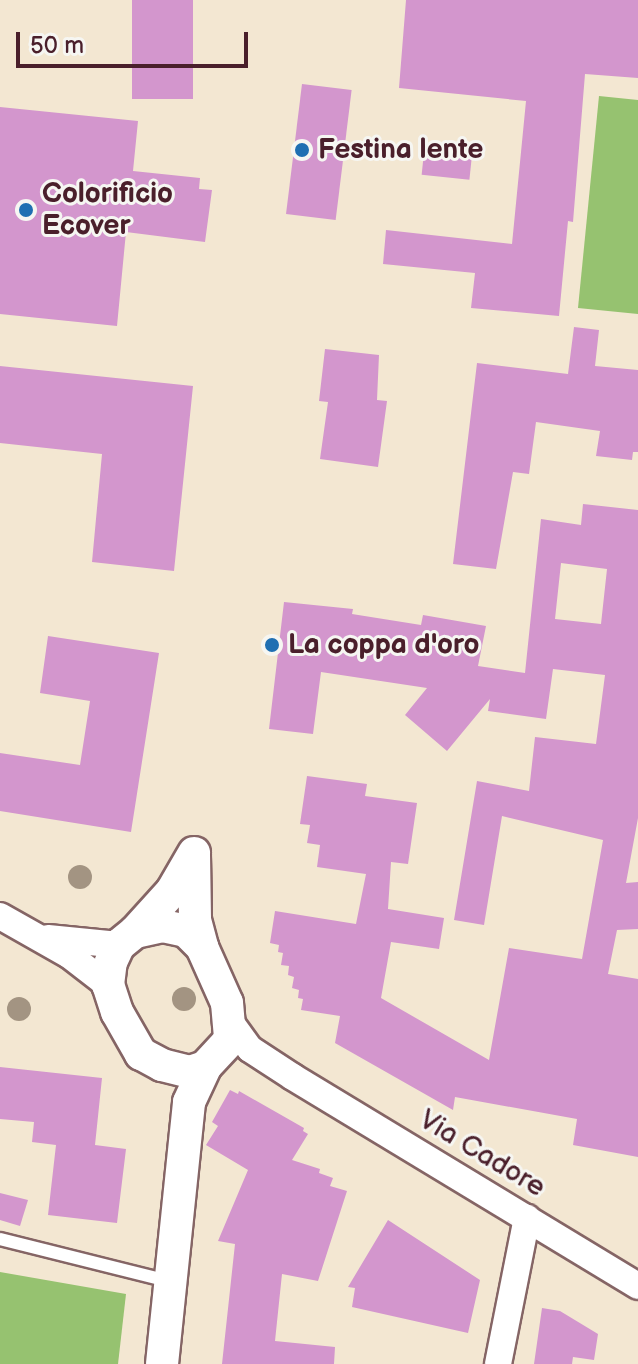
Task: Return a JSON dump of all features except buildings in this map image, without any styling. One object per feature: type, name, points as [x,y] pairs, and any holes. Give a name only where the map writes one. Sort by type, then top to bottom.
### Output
[{"type":"street","points":[[108,985],[111,962],[127,938],[172,891],[194,853],[195,920],[202,947],[227,1003],[230,1040],[210,1063],[189,1102],[162,1364]]},
{"type":"street","points":[[0,916],[69,955],[108,985],[132,1041],[141,1054],[190,1072],[210,1063]]},
{"type":"street","points":[[36,936],[127,938],[163,926],[186,931],[202,947]]},
{"type":"street","name":"Via Cadore","points":[[231,1023],[250,1049],[293,1077],[638,1286]]},
{"type":"street","points":[[152,1060],[177,1105],[183,1165]]},
{"type":"street","name":"Via Cadore","points":[[210,1063],[254,1062],[293,1077]]},
{"type":"street","points":[[498,1364],[527,1218]]},
{"type":"lane","points":[[0,1239],[170,1281]]},
{"type":"green space","points":[[599,96],[638,100],[638,314],[578,308]]},
{"type":"green space","points":[[0,1272],[126,1294],[118,1364],[0,1364]]},
{"type":"place","name":"Festina lente","points":[[302,150]]},
{"type":"place","name":"Colorificio Ecover","points":[[26,210]]},
{"type":"place","name":"La coppa d'oro","points":[[272,645]]}]
